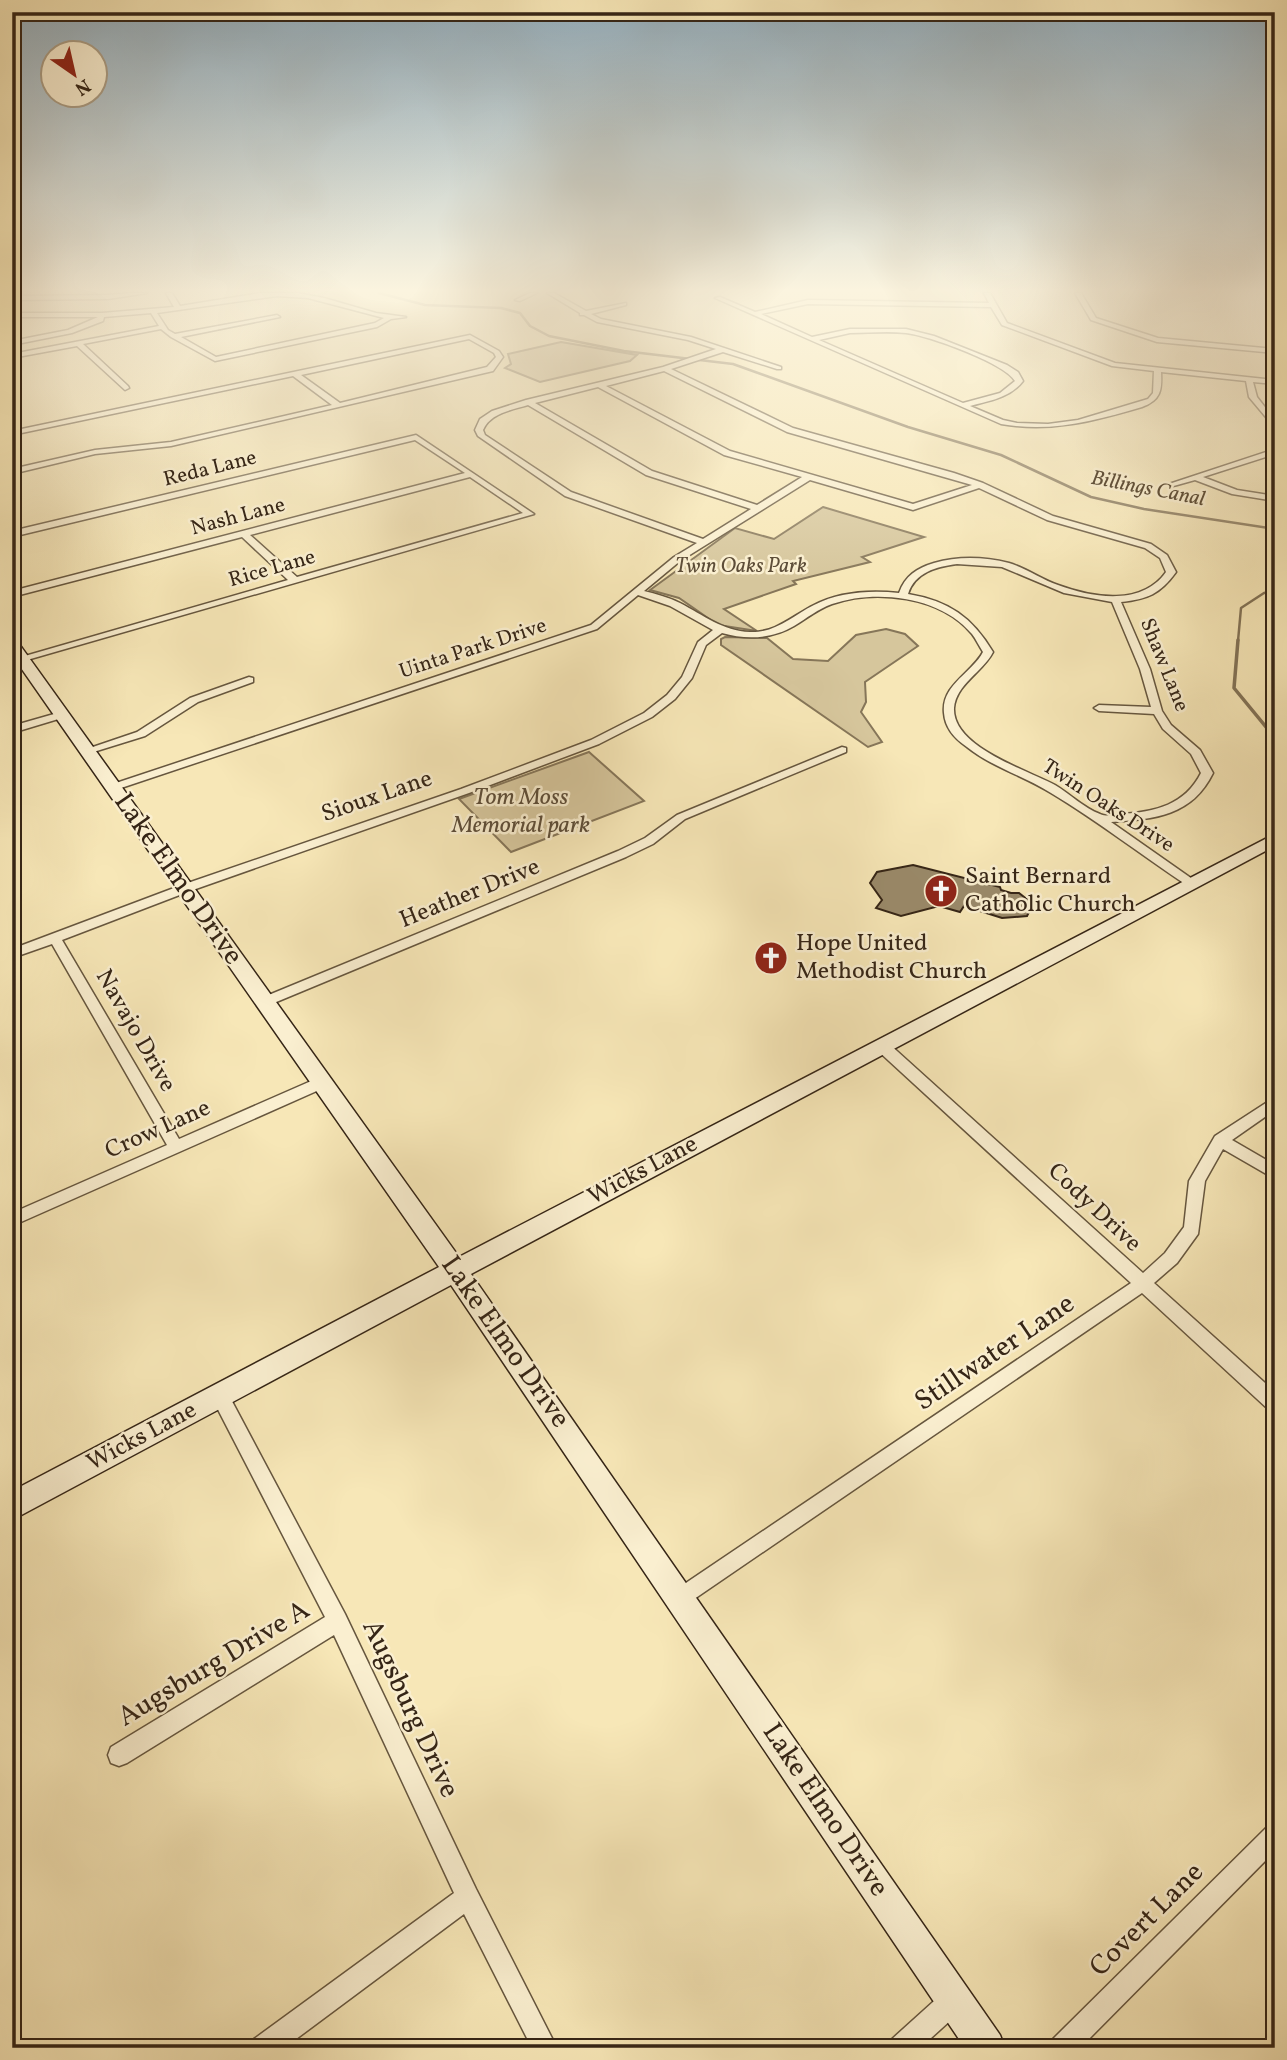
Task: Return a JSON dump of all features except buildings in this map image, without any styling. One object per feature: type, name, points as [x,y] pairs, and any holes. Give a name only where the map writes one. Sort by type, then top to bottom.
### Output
[{"type":"main road","name":"Lake Elmo Drive","points":[[18,651],[456,1272],[987,2048]]},
{"type":"main road","name":"Wicks Lane","points":[[12,1506],[727,1126],[1275,839]]},
{"type":"street","points":[[12,433],[222,389]]},
{"type":"street","points":[[316,389],[339,406]]},
{"type":"street","points":[[12,471],[95,452],[170,444],[411,389]]},
{"type":"street","points":[[582,389],[529,402],[483,421],[479,430],[482,436],[568,494],[704,542]]},
{"type":"street","points":[[607,389],[707,444],[913,507],[980,485]]},
{"type":"street","points":[[707,389],[790,430],[980,485],[1050,518],[1128,538],[1164,557],[1171,572],[1166,584],[1155,591],[1115,598],[1077,594],[1005,566],[959,561],[918,571],[905,586],[903,597]]},
{"type":"street","points":[[927,389],[1017,425],[1062,427],[1153,399],[1158,389]]},
{"type":"street","points":[[963,405],[1011,389]]},
{"type":"street","points":[[1251,389],[1253,397],[1275,426]]},
{"type":"street","points":[[529,402],[649,473],[758,508]]},
{"type":"street","name":"Reda Lane","points":[[12,534],[416,437],[472,474]]},
{"type":"street","points":[[1170,485],[1275,450]]},
{"type":"street","name":"Rice Lane","points":[[18,651],[295,581],[530,514],[472,474]]},
{"type":"street","name":"Nash Lane","points":[[12,594],[472,474]]},
{"type":"street","name":"Uinta Park Drive","points":[[114,787],[594,627],[677,559],[808,477]]},
{"type":"street","points":[[1195,477],[1235,492],[1275,499]]},
{"type":"street","points":[[244,534],[295,581]]},
{"type":"street","name":"Twin Oaks Drive","points":[[637,593],[678,606],[719,630],[754,635],[769,633],[795,623],[828,602],[872,595],[929,602],[955,612],[973,625],[988,652],[983,664],[957,686],[950,700],[948,709],[957,734],[996,762],[1041,782],[1192,883]]},
{"type":"street","name":"Shaw Lane","points":[[1097,819],[1175,808],[1191,800],[1203,786],[1207,773],[1196,752],[1167,727],[1157,711],[1145,669],[1115,598]]},
{"type":"street","name":"Sioux Lane","points":[[12,954],[186,888],[465,791],[626,728],[671,697],[687,678],[702,644],[719,630]]},
{"type":"street","points":[[87,751],[141,733],[194,700],[249,680]]},
{"type":"street","points":[[1099,708],[1157,711]]},
{"type":"street","points":[[12,730],[61,715]]},
{"type":"street","name":"Heather Drive","points":[[264,1002],[622,854],[649,841],[681,817],[842,750]]},
{"type":"street","name":"Navajo Drive","points":[[55,938],[175,1146]]},
{"type":"street","name":"Cody Drive","points":[[882,1046],[1141,1285],[1275,1404]]},
{"type":"street","name":"Crow Lane","points":[[12,1220],[323,1082]]},
{"type":"street","name":"Stillwater Lane","points":[[681,1598],[1141,1285],[1171,1258],[1192,1229],[1197,1181],[1220,1140],[1275,1102]]},
{"type":"street","points":[[1220,1140],[1275,1174]]},
{"type":"street","name":"Augsburg Drive","points":[[220,1396],[338,1621],[468,1897],[545,2048]]},
{"type":"street","name":"Augsburg Drive A","points":[[118,1755],[338,1621]]},
{"type":"street","name":"Covert Lane","points":[[1062,2048],[1275,1835]]},
{"type":"street","points":[[264,2048],[468,1897]]},
{"type":"street","points":[[901,2048],[954,2000]]},
{"type":"green space","name":"Twin Oaks Park","points":[[823,507],[924,537],[862,557],[870,562],[793,581],[796,584],[724,609],[757,631],[718,625],[679,598],[650,590],[735,528],[774,539]]},
{"type":"green space","points":[[886,629],[905,634],[918,646],[865,682],[866,702],[861,712],[882,742],[868,747],[721,645],[721,639],[725,637],[767,638],[793,659],[828,661],[856,635]]},
{"type":"green space","name":"Tom Moss Memorial park","points":[[589,752],[644,801],[511,852],[459,799]]},
{"type":"waterway","name":"Billings Canal","points":[[803,389],[908,427],[1001,455],[1091,497],[1144,509],[1275,529]]},
{"type":"waterway","name":"Billings Canal","points":[[1238,641],[1241,608],[1264,593],[1275,591]]},
{"type":"waterway","name":"Billings Canal","points":[[1238,640],[1234,688],[1275,738]]},
{"type":"place","name":"Saint Bernard Catholic Church","points":[[941,891]]},
{"type":"place","name":"Hope United Methodist Church","points":[[771,958]]}]
